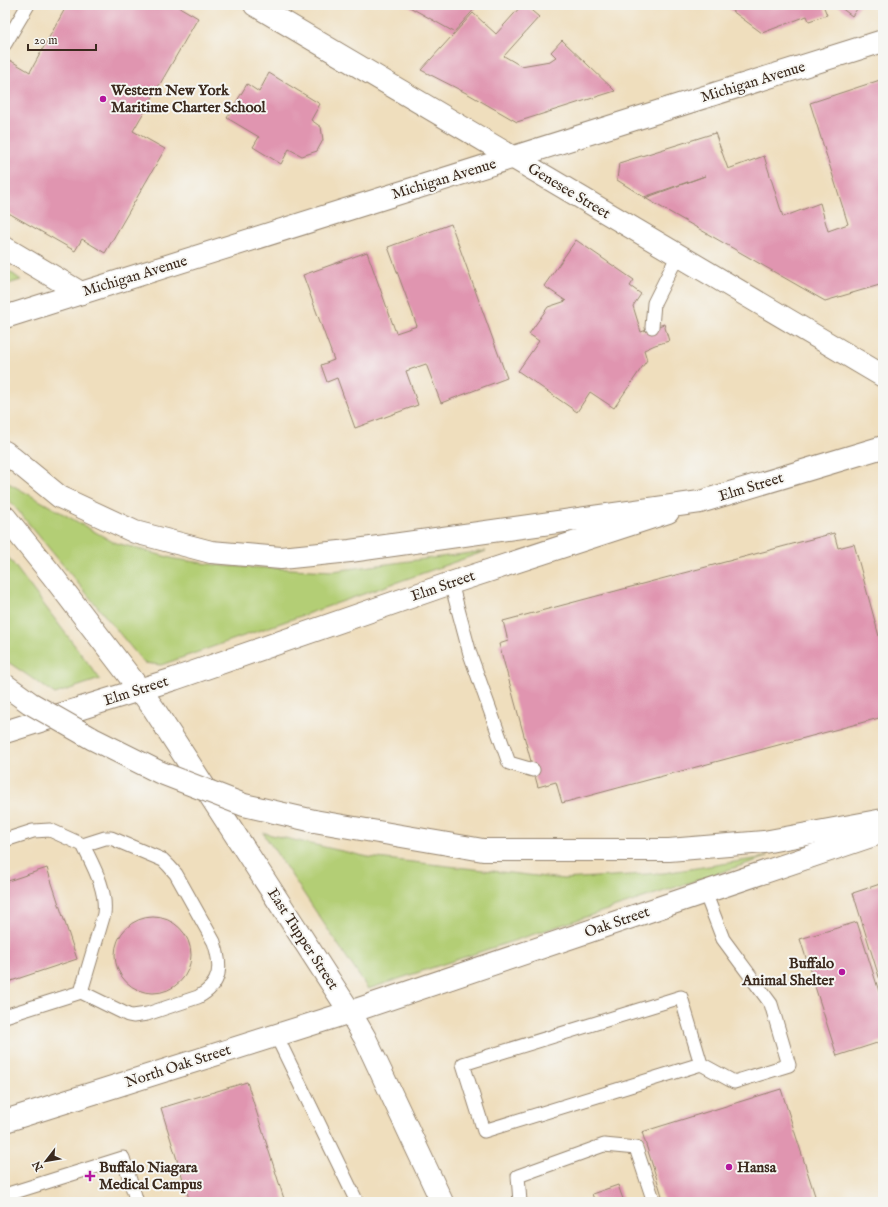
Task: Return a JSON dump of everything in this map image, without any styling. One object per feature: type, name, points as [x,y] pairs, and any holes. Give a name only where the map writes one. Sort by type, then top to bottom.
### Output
[{"type":"main road","name":"Genesee Street","points":[[255,5],[883,376]]},
{"type":"main road","name":"Michigan Avenue","points":[[5,317],[883,41]]},
{"type":"main road","points":[[5,248],[81,293]]},
{"type":"main road","name":"Elm Street","points":[[5,732],[140,690],[451,582],[700,502],[883,447]]},
{"type":"main road","points":[[5,452],[60,497],[135,532],[211,552],[281,558],[350,551],[700,502]]},
{"type":"main road","name":"East Tupper Street","points":[[5,517],[52,575],[154,709],[350,1012],[365,1038],[442,1202]]},
{"type":"main road","points":[[5,685],[30,703],[93,740],[159,772],[244,805],[314,821],[483,850],[669,850],[764,842],[883,820]]},
{"type":"main road","name":"Oak Street","points":[[350,1012],[883,832]]},
{"type":"main road","name":"North Oak Street","points":[[5,1121],[350,1012]]},
{"type":"lane","points":[[5,44],[28,5]]},
{"type":"lane","points":[[652,327],[654,303],[678,255]]},
{"type":"lane","points":[[451,582],[470,654],[509,763],[533,770]]},
{"type":"lane","points":[[5,840],[33,831],[50,830],[83,845],[101,885],[105,899],[105,906],[81,992]]},
{"type":"lane","points":[[5,1016],[81,992],[128,1015],[140,1016],[206,993],[218,977],[220,966],[214,942],[176,874],[163,860],[111,838],[105,838],[83,845]]},
{"type":"lane","points":[[701,1064],[484,1131],[463,1064],[680,997],[701,1064],[734,1082],[789,1065],[771,1004],[723,939],[705,892]]},
{"type":"lane","points":[[276,1035],[357,1202]]},
{"type":"lane","points":[[520,1202],[518,1176],[604,1145],[636,1148],[654,1202]]},
{"type":"lane","points":[[5,1195],[123,1158],[138,1202]]},
{"type":"green space","points":[[5,268],[21,280],[5,285]]},
{"type":"green space","points":[[5,481],[113,542],[175,559],[224,566],[333,571],[486,551],[161,665],[144,663],[5,495]]},
{"type":"green space","points":[[5,553],[100,679],[55,694],[5,660]]},
{"type":"green space","points":[[263,833],[368,857],[563,879],[664,873],[767,857],[368,989]]},
{"type":"building","name":"Western New York Maritime Charter School","points":[[67,5],[176,5],[198,18],[133,131],[165,149],[105,253],[82,239],[75,251],[5,211],[5,60],[6,58],[30,72]]},
{"type":"building","points":[[406,5],[478,5],[454,32]]},
{"type":"building","points":[[522,5],[525,5],[539,17],[504,56],[521,66],[550,61],[556,57],[551,52],[562,40],[615,91],[517,122],[470,95],[421,70],[473,13],[496,34]]},
{"type":"building","points":[[724,5],[823,5],[827,15],[809,21],[807,16],[762,33]]},
{"type":"building","points":[[837,5],[860,5],[852,16]]},
{"type":"building","points":[[269,73],[320,104],[311,120],[321,127],[323,140],[317,151],[302,156],[289,149],[281,164],[253,147],[259,137],[227,118],[247,84],[259,92]]},
{"type":"building","points":[[883,79],[883,284],[825,301],[645,198],[705,176],[644,197],[617,180],[619,163],[715,133],[728,169],[764,156],[783,217],[820,203],[828,231],[848,224],[810,103]]},
{"type":"building","points":[[451,224],[507,378],[441,403],[426,364],[406,371],[418,405],[355,428],[337,378],[327,382],[321,365],[334,360],[303,275],[367,252],[396,333],[417,326],[388,247]]},
{"type":"building","points":[[576,240],[634,280],[630,286],[641,294],[633,306],[641,332],[664,324],[669,341],[644,350],[647,360],[614,408],[590,392],[577,412],[518,371],[539,341],[529,334],[548,307],[566,301],[544,286]]},
{"type":"building","points":[[834,533],[838,548],[854,544],[883,651],[883,711],[879,718],[562,803],[556,782],[538,787],[499,644],[508,641],[503,621]]},
{"type":"building","points":[[47,868],[77,959],[5,983],[5,882]]},
{"type":"building","points":[[883,883],[883,990],[853,893]]},
{"type":"building","points":[[153,917],[168,920],[180,928],[188,940],[191,955],[188,970],[180,982],[168,990],[153,993],[138,990],[126,982],[118,970],[115,955],[118,940],[126,928],[138,920]]},
{"type":"building","name":"Buffalo Animal Shelter","points":[[857,922],[883,1004],[883,1041],[837,1056],[800,939]]},
{"type":"building","points":[[247,1082],[285,1202],[190,1202],[161,1108]]},
{"type":"building","name":"Hansa","points":[[781,1089],[817,1202],[664,1202],[642,1132]]},
{"type":"building","points":[[618,1185],[624,1202],[595,1202],[592,1194]]},
{"type":"place","name":"Western New York Maritime Charter School","points":[[103,99]]},
{"type":"place","name":"Buffalo Animal Shelter","points":[[842,972]]},
{"type":"place","name":"Hansa","points":[[729,1167]]},
{"type":"place","name":"Buffalo Niagara Medical Campus","points":[[90,1176]]}]
